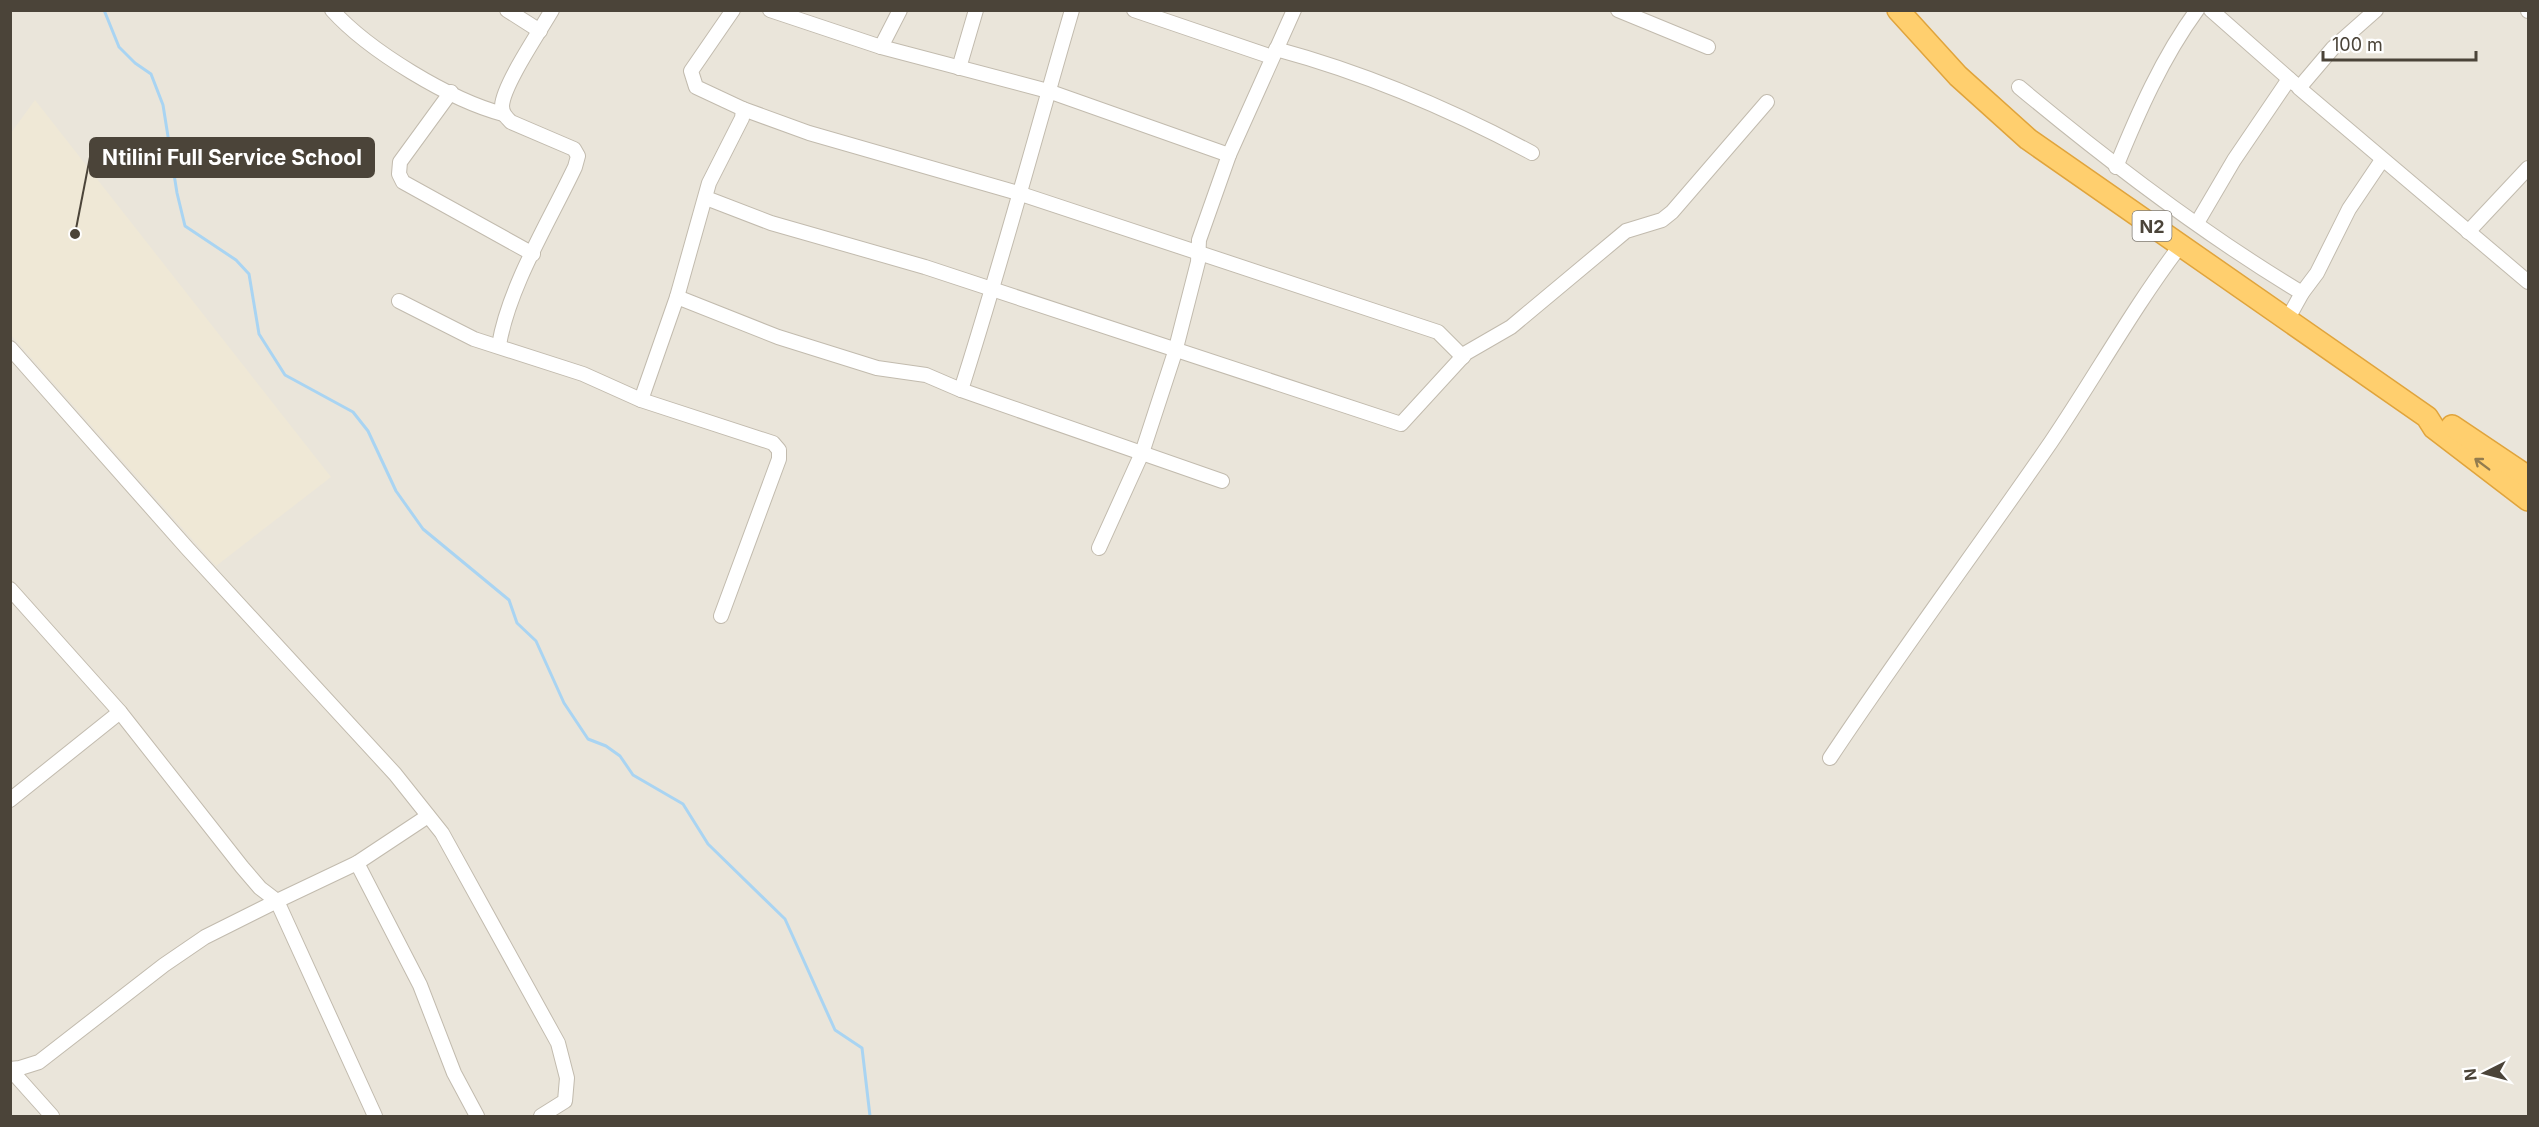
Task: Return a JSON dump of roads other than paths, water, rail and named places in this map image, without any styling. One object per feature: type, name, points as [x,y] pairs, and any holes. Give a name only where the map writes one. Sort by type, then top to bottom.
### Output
[{"type":"highway","name":"N2","points":[[1898,10],[1958,76],[2028,139],[2427,417],[2451,425],[2529,477]]},
{"type":"highway","name":"N2","points":[[2427,417],[2434,428],[2529,500]]},
{"type":"street","points":[[332,10],[353,33],[451,92],[503,114],[511,122],[573,149],[578,156],[575,167],[533,254],[501,330],[498,345]]},
{"type":"street","points":[[507,10],[540,31]]},
{"type":"street","points":[[503,114],[502,106],[507,88],[552,10]]},
{"type":"street","points":[[733,10],[691,71],[696,87],[743,109],[809,134],[1018,193],[1438,332],[1463,357]]},
{"type":"street","points":[[770,10],[881,47],[1048,91],[1229,155]]},
{"type":"street","points":[[881,47],[900,10]]},
{"type":"street","points":[[958,68],[976,10]]},
{"type":"street","points":[[960,390],[993,291],[1018,193],[1072,10]]},
{"type":"street","points":[[1134,10],[1372,80],[1468,119],[1532,153]]},
{"type":"street","points":[[1099,548],[1142,453],[1175,352],[1198,262],[1199,240],[1229,155],[1294,10]]},
{"type":"street","points":[[1618,10],[1708,47]]},
{"type":"street","points":[[2116,167],[2148,93],[2182,31],[2197,10]]},
{"type":"street","points":[[2211,10],[2382,160],[2529,282]]},
{"type":"street","points":[[2197,224],[2239,153],[2294,84],[2376,10]]},
{"type":"street","points":[[2019,87],[2116,167],[2302,293]]},
{"type":"street","points":[[451,92],[400,162],[399,174],[403,182],[533,254]]},
{"type":"street","points":[[706,198],[771,224],[926,267],[1175,352],[1401,424],[1463,357],[1511,327],[1626,231],[1662,220],[1672,212],[1767,102]]},
{"type":"street","points":[[641,400],[677,297],[709,183],[742,118],[743,109]]},
{"type":"street","points":[[2287,320],[2302,293],[2317,273],[2349,208],[2382,160]]},
{"type":"street","points":[[2468,232],[2529,168]]},
{"type":"street","points":[[1830,758],[2055,436],[2099,371],[2153,282],[2180,246]]},
{"type":"street","points":[[677,297],[778,337],[877,369],[926,375],[960,390],[1222,481]]},
{"type":"street","points":[[399,301],[474,339],[584,374],[641,400],[773,443],[779,450],[779,459],[721,616]]},
{"type":"street","points":[[10,348],[187,548],[395,774],[428,816],[457,860],[558,1043],[567,1078],[568,1092],[565,1101],[559,1107],[541,1116]]},
{"type":"street","points":[[10,589],[120,712],[242,867],[260,888],[277,901],[375,1116]]},
{"type":"street","points":[[10,800],[120,712]]},
{"type":"street","points":[[10,1069],[39,1062],[189,948],[277,901],[357,863],[428,816]]},
{"type":"street","points":[[357,863],[420,985],[454,1073],[477,1116]]},
{"type":"street","points":[[10,1069],[52,1116]]},
{"type":"waterway","points":[[104,10],[119,47],[135,63],[151,74],[163,105],[177,193],[185,226],[236,260],[249,274],[259,334],[285,375],[353,412],[368,431],[396,491],[423,529],[509,600],[517,623],[536,641],[564,703],[588,739],[606,746],[620,756],[633,775],[683,804],[708,844],[785,919],[835,1030],[862,1048],[870,1116]]},
{"type":"place","name":"Ntilini Full Service School","points":[[75,234]]}]
